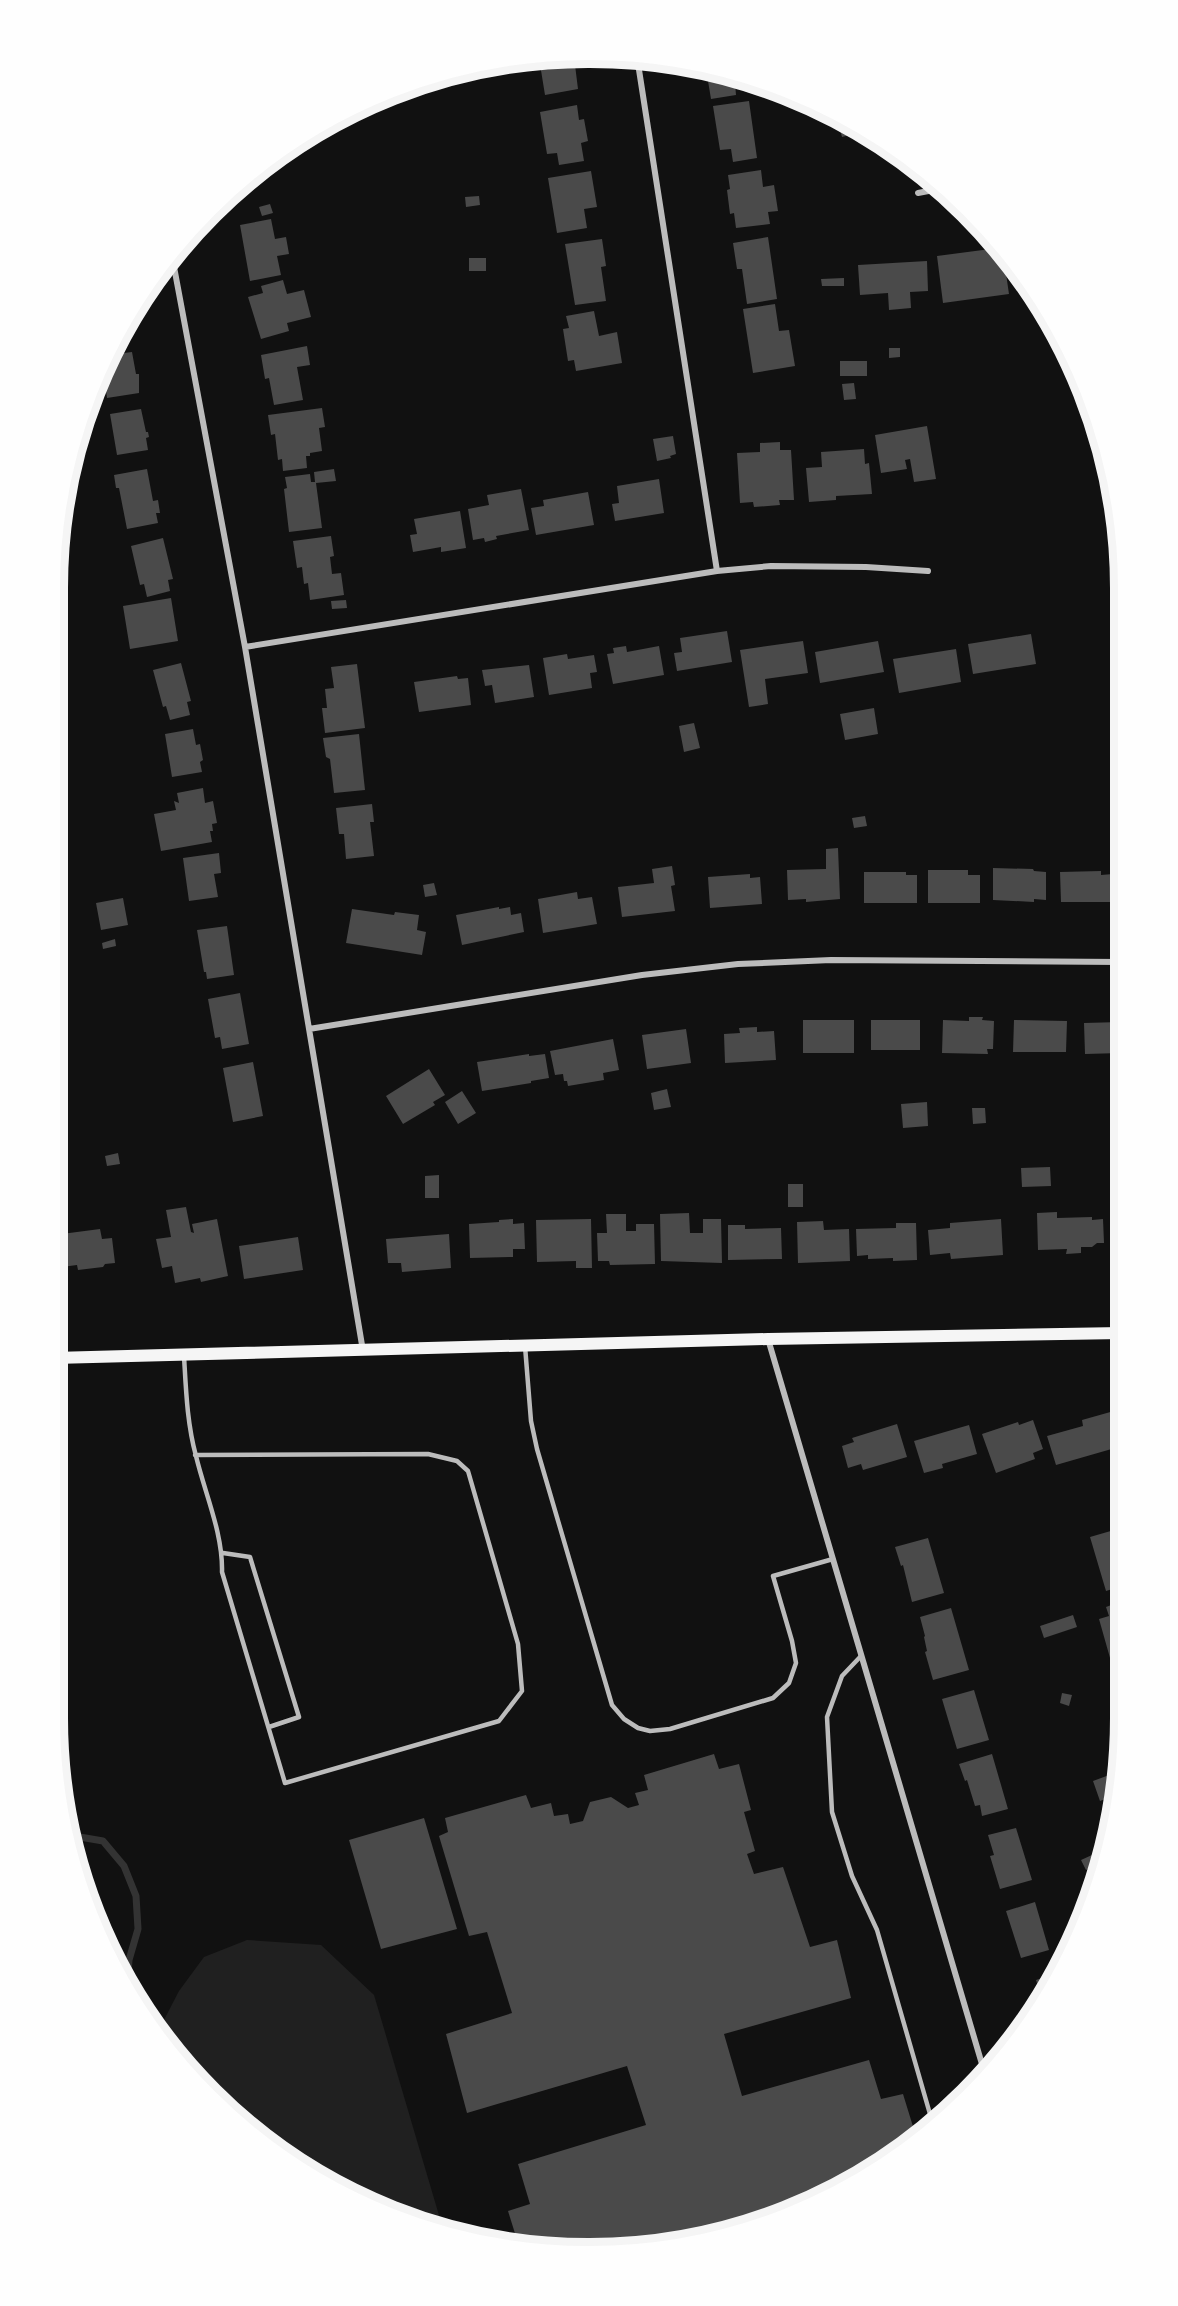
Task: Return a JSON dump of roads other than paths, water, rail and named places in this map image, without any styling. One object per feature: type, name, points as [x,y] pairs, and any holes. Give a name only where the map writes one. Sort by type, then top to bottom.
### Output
[{"type":"main road","points":[[64,1358],[768,1339],[1114,1333]]},
{"type":"street","points":[[639,67],[717,571]]},
{"type":"street","points":[[918,193],[930,191]]},
{"type":"street","points":[[174,268],[245,647],[363,1351]]},
{"type":"street","points":[[245,647],[717,571],[771,566],[866,567],[928,571]]},
{"type":"street","points":[[309,1029],[642,975],[738,964],[831,960],[1114,962]]},
{"type":"street","points":[[768,1339],[982,2064]]},
{"type":"lane","points":[[525,1346],[531,1421],[537,1449],[612,1705],[624,1719],[638,1728],[650,1731],[670,1729],[773,1698],[789,1683],[796,1663],[792,1641],[772,1576],[833,1559]]},
{"type":"lane","points":[[184,1355],[188,1420],[195,1455],[223,1553],[222,1572],[285,1783],[499,1721],[522,1691],[518,1644],[468,1471],[457,1461],[428,1454],[195,1455]]},
{"type":"lane","points":[[223,1553],[250,1557],[299,1718],[269,1727]]},
{"type":"lane","points":[[861,1656],[842,1676],[827,1717],[832,1812],[852,1876],[878,1930],[930,2115]]},
{"type":"waterway","points":[[79,1837],[103,1841],[124,1866],[136,1896],[138,1929],[129,1967]]}]
